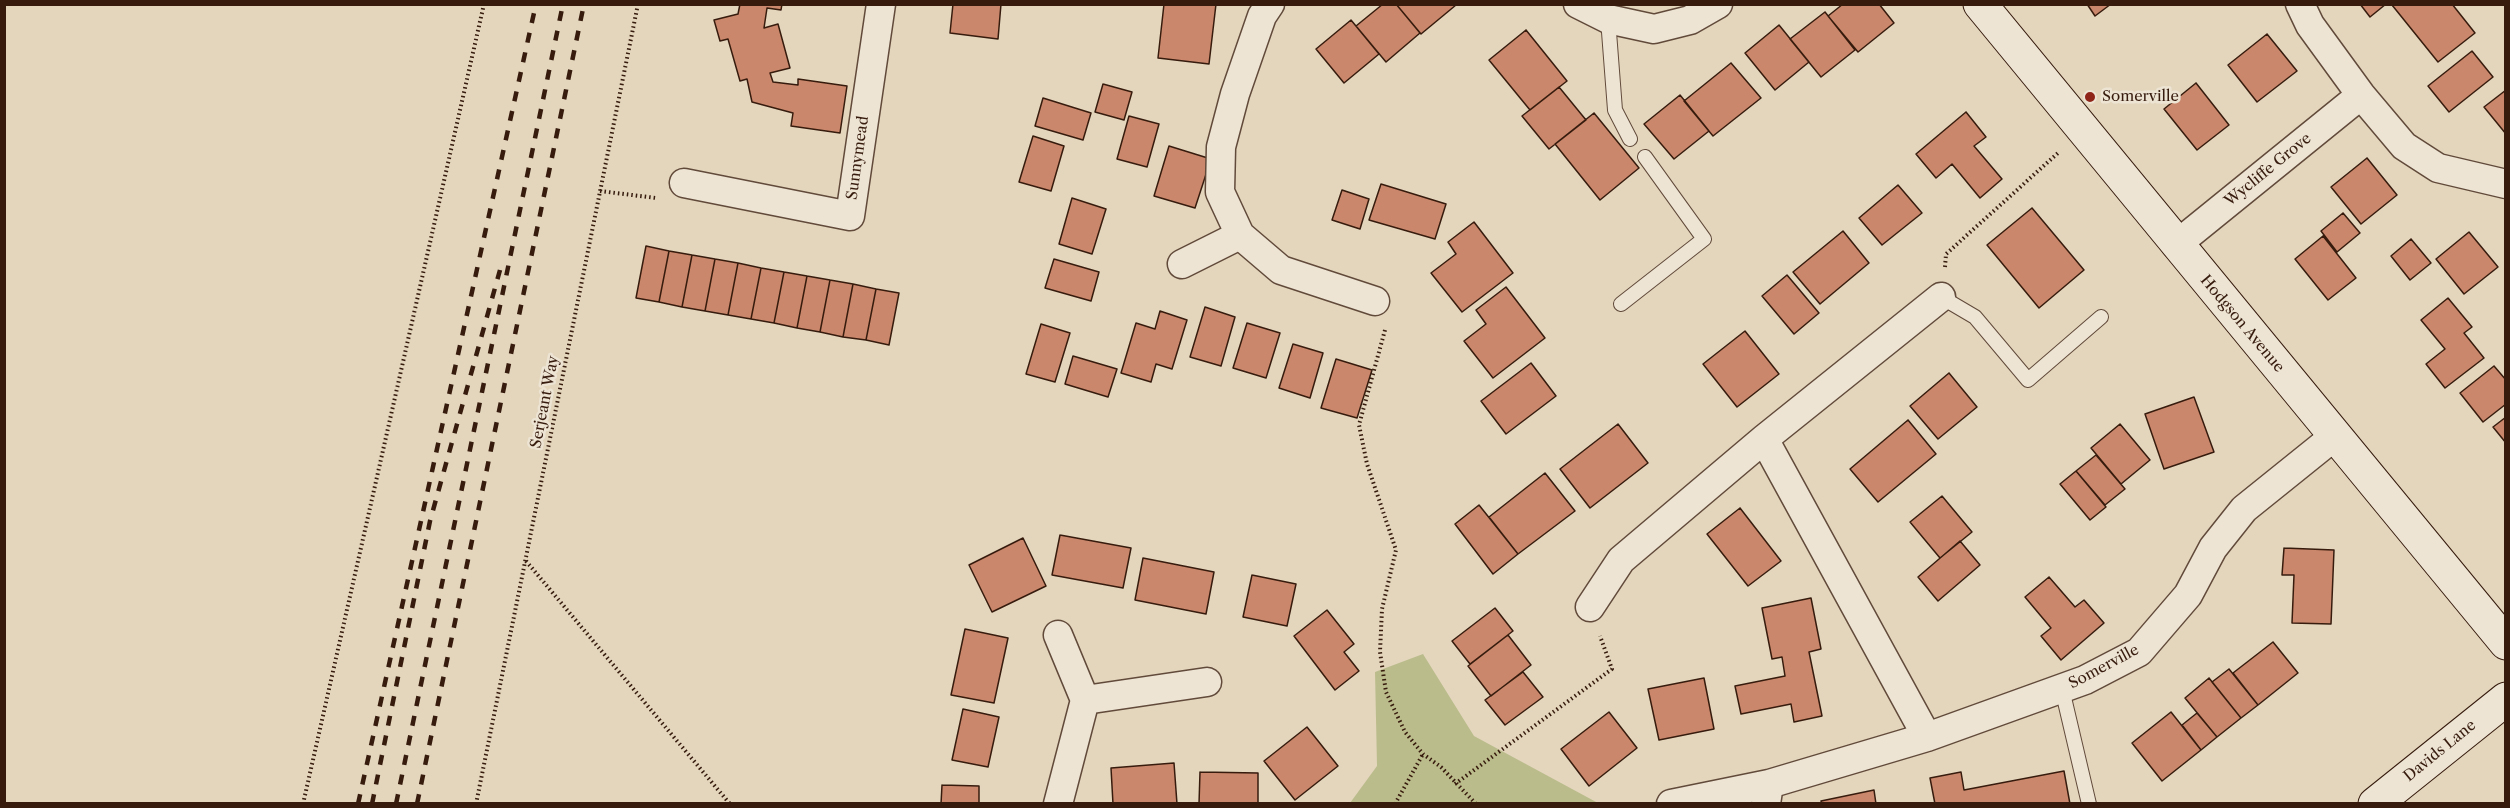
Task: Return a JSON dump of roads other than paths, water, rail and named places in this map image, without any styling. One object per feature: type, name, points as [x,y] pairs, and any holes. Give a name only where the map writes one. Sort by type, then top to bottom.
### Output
[{"type":"street","name":"Sunnymead","points":[[684,183],[850,216],[881,4]]},
{"type":"street","points":[[1270,4],[1262,16],[1235,94],[1221,147],[1220,192],[1240,235],[1281,270],[1375,301]]},
{"type":"street","points":[[1578,4],[1608,19],[1654,29],[1690,20],[1718,4]]},
{"type":"street","name":"Hodgson Avenue","points":[[1980,4],[2176,245],[2336,435],[2505,644]]},
{"type":"street","points":[[2301,4],[2310,25],[2361,95],[2404,146],[2438,168],[2505,184]]},
{"type":"street","name":"Wycliffe Grove","points":[[2176,245],[2361,95]]},
{"type":"street","points":[[1182,264],[1240,235]]},
{"type":"street","points":[[1590,607],[1621,560],[1764,439],[1941,297]]},
{"type":"street","name":"Somerville","points":[[1671,804],[1767,794],[2062,689],[2085,680],[2139,652],[2188,595],[2213,548],[2244,509],[2336,435]]},
{"type":"street","points":[[1764,439],[1927,737]]},
{"type":"street","points":[[1058,635],[1085,700],[1058,804]]},
{"type":"street","points":[[1085,700],[1207,682]]},
{"type":"street","name":"Davids Lane","points":[[2375,804],[2505,699]]},
{"type":"lane","points":[[1608,19],[1615,110],[1630,139]]},
{"type":"lane","points":[[1622,304],[1704,239],[1645,157]]},
{"type":"lane","points":[[1941,297],[1976,317],[2028,380],[2101,317]]},
{"type":"lane","points":[[2062,689],[2089,804]]},
{"type":"railway","points":[[358,804],[536,4]]},
{"type":"railway","points":[[396,804],[563,4]]},
{"type":"railway","points":[[417,804],[584,4]]},
{"type":"railway","points":[[372,804],[430,521],[500,270]]},
{"type":"place","name":"Somerville","points":[[2090,97]]}]
